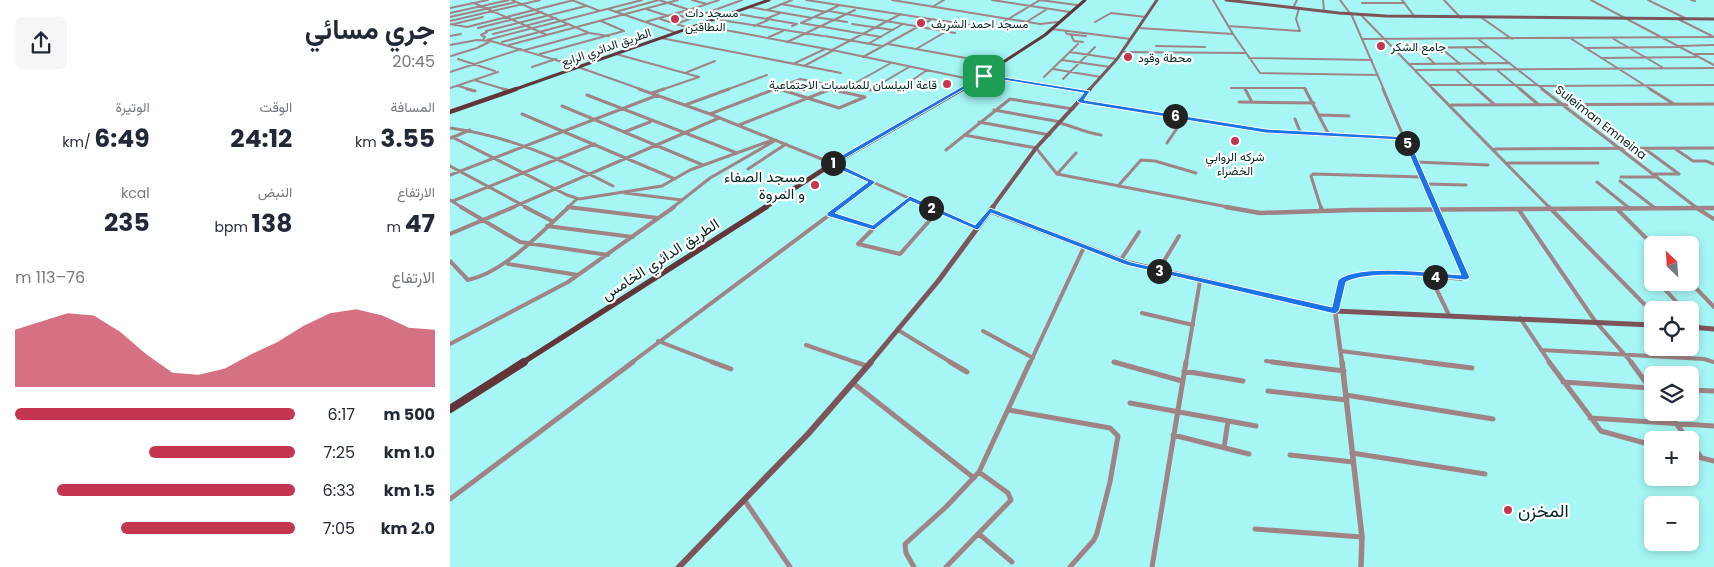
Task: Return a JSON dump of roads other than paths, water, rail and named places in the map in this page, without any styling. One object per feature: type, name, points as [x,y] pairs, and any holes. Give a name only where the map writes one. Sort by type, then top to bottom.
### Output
[{"type":"main road","name":"الطريق الدائري الرابع","points":[[450,111],[767,0]]},
{"type":"main road","name":"الطريق الدائري الرابع","points":[[465,106],[767,0]]},
{"type":"main road","name":"الطريق الدائري الخامس","points":[[1051,29],[1084,0]]},
{"type":"main road","name":"الطريق الدائري الخامس","points":[[831,163],[984,76],[1051,29],[1084,0]]},
{"type":"main road","points":[[678,567],[745,501],[808,434],[898,330],[939,280],[1036,148],[1050,135],[1117,59],[1157,0]]},
{"type":"main road","points":[[1226,0],[1252,1],[1293,8],[1361,15],[1461,18],[1714,19]]},
{"type":"main road","name":"الطريق الدائري الخامس","points":[[450,409],[831,163],[1003,62]]},
{"type":"main road","points":[[990,210],[1120,261],[1335,311],[1644,324]]},
{"type":"main road","name":"الطريق الدائري الخامس","points":[[450,404],[573,328]]},
{"type":"main road","points":[[1700,328],[1714,329]]},
{"type":"street","points":[[450,8],[488,0]]},
{"type":"street","points":[[450,13],[510,0],[590,32],[609,36]]},
{"type":"street","points":[[450,23],[540,0]]},
{"type":"street","points":[[450,23],[460,27],[472,25],[573,0],[600,11]]},
{"type":"street","points":[[450,46],[532,29],[642,0]]},
{"type":"street","points":[[615,12],[659,0],[703,14]]},
{"type":"street","points":[[509,45],[678,0]]},
{"type":"street","points":[[694,0],[707,4]]},
{"type":"street","points":[[645,22],[719,0]]},
{"type":"street","points":[[676,24],[742,0]]},
{"type":"street","points":[[767,10],[792,0]]},
{"type":"street","points":[[806,0],[992,28],[1040,0],[1077,5]]},
{"type":"street","points":[[831,3],[838,0]]},
{"type":"street","points":[[892,0],[1040,24],[1051,29],[1132,39]]},
{"type":"street","points":[[915,4],[918,2],[917,0]]},
{"type":"street","points":[[932,6],[944,0]]},
{"type":"street","points":[[992,0],[1070,12]]},
{"type":"street","points":[[1213,0],[1248,58],[1260,74],[1378,75]]},
{"type":"street","points":[[1293,8],[1297,0]]},
{"type":"street","points":[[1323,0],[1324,11]]},
{"type":"street","points":[[1340,0],[1351,14],[1426,184],[1435,209],[1467,276],[1462,279],[1367,273],[1348,277],[1341,284],[1335,311],[1344,371],[1362,537],[1361,567]]},
{"type":"street","points":[[1402,0],[1415,17]]},
{"type":"street","points":[[1444,0],[1461,18]]},
{"type":"street","points":[[1591,0],[1713,65]]},
{"type":"street","points":[[1648,0],[1687,19]]},
{"type":"street","points":[[450,17],[516,2]]},
{"type":"street","points":[[474,3],[547,35]]},
{"type":"street","points":[[1362,3],[1404,3]]},
{"type":"street","points":[[782,4],[955,33]]},
{"type":"street","points":[[485,40],[485,37],[482,35],[486,31],[586,6]]},
{"type":"street","points":[[838,6],[800,23],[880,37]]},
{"type":"street","points":[[450,13],[455,7]]},
{"type":"street","points":[[748,7],[847,22]]},
{"type":"street","points":[[508,8],[521,13]]},
{"type":"street","points":[[1028,22],[1048,8]]},
{"type":"street","points":[[1228,26],[1300,31],[1296,19],[1299,8]]},
{"type":"street","points":[[608,9],[674,32]]},
{"type":"street","points":[[646,9],[668,16]]},
{"type":"street","points":[[787,42],[854,10]]},
{"type":"street","points":[[478,28],[542,12]]},
{"type":"street","points":[[732,13],[797,24],[792,26]]},
{"type":"street","points":[[766,19],[780,13]]},
{"type":"street","points":[[1095,22],[1110,13],[1146,17]]},
{"type":"street","points":[[675,14],[690,19]]},
{"type":"street","points":[[804,66],[901,14]]},
{"type":"street","points":[[478,15],[490,21]]},
{"type":"street","points":[[1361,15],[1554,209],[1644,304]]},
{"type":"street","points":[[450,23],[483,17]]},
{"type":"street","points":[[740,24],[756,17]]},
{"type":"street","points":[[472,25],[494,34],[556,18]]},
{"type":"street","points":[[660,18],[688,28]]},
{"type":"street","points":[[1482,18],[1512,39]]},
{"type":"street","points":[[714,19],[882,46]]},
{"type":"street","points":[[863,57],[932,19]]},
{"type":"street","points":[[1678,19],[1714,37]]},
{"type":"street","points":[[754,26],[770,20]]},
{"type":"street","points":[[540,54],[624,31],[600,21]]},
{"type":"street","points":[[1040,24],[1058,22]]},
{"type":"street","points":[[500,43],[569,24]]},
{"type":"street","points":[[852,24],[893,30]]},
{"type":"street","points":[[868,44],[904,24]]},
{"type":"street","points":[[916,49],[960,24]]},
{"type":"street","points":[[698,25],[833,50],[974,80]]},
{"type":"street","points":[[1139,28],[1233,34]]},
{"type":"street","points":[[768,38],[783,31]]},
{"type":"street","points":[[1065,31],[1066,34],[1086,36]]},
{"type":"street","points":[[525,50],[590,32]]},
{"type":"street","points":[[450,36],[461,34]]},
{"type":"street","points":[[1071,35],[1074,40],[1083,42]]},
{"type":"street","points":[[1706,37],[1714,41]]},
{"type":"street","points":[[1362,39],[1714,37]]},
{"type":"street","points":[[661,38],[841,73]]},
{"type":"street","points":[[1570,38],[1674,104]]},
{"type":"street","points":[[1612,38],[1664,68]]},
{"type":"street","name":"Suleiman Emneina","points":[[1478,39],[1619,149],[1714,219]]},
{"type":"street","points":[[485,40],[556,59],[710,114],[831,163],[977,228]]},
{"type":"street","points":[[451,56],[477,48],[491,41]]},
{"type":"street","points":[[888,44],[1003,62]]},
{"type":"street","points":[[1044,77],[1078,44]]},
{"type":"street","points":[[1585,48],[1714,45]]},
{"type":"street","points":[[1156,46],[1205,47]]},
{"type":"street","points":[[1063,80],[1095,47]]},
{"type":"street","points":[[1168,47],[1169,52]]},
{"type":"street","points":[[1394,48],[1489,48]]},
{"type":"street","points":[[1418,48],[1435,64]]},
{"type":"street","points":[[1441,48],[1460,64]]},
{"type":"street","points":[[1465,48],[1485,64]]},
{"type":"street","points":[[450,72],[521,49]]},
{"type":"street","points":[[793,64],[826,49]]},
{"type":"street","points":[[1070,52],[1117,59]]},
{"type":"street","points":[[1122,52],[1245,53]]},
{"type":"street","points":[[616,54],[699,76],[652,93]]},
{"type":"street","points":[[1692,54],[1714,54]]},
{"type":"street","points":[[562,61],[579,56],[592,60]]},
{"type":"street","points":[[1601,58],[1698,57]]},
{"type":"street","points":[[450,88],[497,71],[458,58]]},
{"type":"street","points":[[1248,58],[1372,60]]},
{"type":"street","points":[[532,67],[556,59]]},
{"type":"street","points":[[1062,60],[1110,67]]},
{"type":"street","points":[[685,73],[714,61]]},
{"type":"street","points":[[848,87],[890,63]]},
{"type":"street","points":[[1410,64],[1510,64]]},
{"type":"street","points":[[1416,70],[1618,69],[1713,65]]},
{"type":"street","points":[[870,90],[909,67]]},
{"type":"street","points":[[1052,68],[1101,76]]},
{"type":"street","points":[[911,81],[927,70]]},
{"type":"street","points":[[1455,70],[1495,105]]},
{"type":"street","points":[[1496,70],[1539,105]]},
{"type":"street","points":[[685,105],[767,75]]},
{"type":"street","points":[[984,76],[1088,92]]},
{"type":"street","points":[[710,114],[802,79],[838,87],[738,125]]},
{"type":"street","points":[[474,80],[507,90]]},
{"type":"street","points":[[1430,85],[1714,85]]},
{"type":"street","points":[[458,86],[475,91]]},
{"type":"street","points":[[777,88],[841,108],[866,98],[832,89]]},
{"type":"street","points":[[1231,88],[1305,88],[1329,135]]},
{"type":"street","points":[[1245,88],[1252,102]]},
{"type":"street","points":[[587,95],[737,153]]},
{"type":"street","points":[[450,175],[658,95]]},
{"type":"street","points":[[946,150],[1007,100],[1014,99],[1073,109]]},
{"type":"street","points":[[1080,101],[1270,132],[1406,139]]},
{"type":"street","points":[[1239,102],[1314,103]]},
{"type":"street","points":[[1451,106],[1714,104]]},
{"type":"street","points":[[562,106],[703,166]]},
{"type":"street","points":[[994,110],[1060,122],[1085,133],[1101,135]]},
{"type":"street","points":[[522,114],[565,130],[675,179]]},
{"type":"street","points":[[1320,115],[1349,116]]},
{"type":"street","points":[[450,234],[718,118]]},
{"type":"street","points":[[1167,143],[1184,118]]},
{"type":"street","points":[[1295,119],[1301,134]]},
{"type":"street","points":[[624,132],[651,121]]},
{"type":"street","points":[[980,122],[1050,135]]},
{"type":"street","points":[[450,128],[470,130],[528,145],[613,186]]},
{"type":"street","points":[[451,138],[470,130]]},
{"type":"street","points":[[964,135],[1036,148],[1057,174],[1253,213],[1435,209],[1714,208]]},
{"type":"street","points":[[451,138],[577,199],[660,187],[703,166],[776,140]]},
{"type":"street","points":[[450,344],[544,296],[578,275],[633,237],[710,178],[776,140]]},
{"type":"street","points":[[451,201],[523,174],[594,144]]},
{"type":"street","points":[[748,170],[786,144]]},
{"type":"street","points":[[1674,148],[1692,161],[1706,161],[1714,164]]},
{"type":"street","points":[[1495,149],[1714,148]]},
{"type":"street","points":[[1645,149],[1679,174],[1620,179],[1655,208]]},
{"type":"street","points":[[1057,174],[1076,153]]},
{"type":"street","points":[[1118,186],[1141,160],[1164,163],[1184,171],[1196,173]]},
{"type":"street","points":[[1416,162],[1488,165]]},
{"type":"street","points":[[1508,163],[1598,163]]},
{"type":"street","points":[[450,166],[552,221]]},
{"type":"street","points":[[1322,211],[1311,176],[1313,174],[1423,178]]},
{"type":"street","points":[[450,499],[658,341],[873,182]]},
{"type":"street","points":[[1597,182],[1630,209]]},
{"type":"street","points":[[1426,184],[1466,185]]},
{"type":"street","points":[[624,192],[682,200]]},
{"type":"street","points":[[910,198],[857,242],[858,244],[900,254],[938,211]]},
{"type":"street","points":[[450,261],[468,280],[472,280],[503,262],[527,244],[577,199]]},
{"type":"street","points":[[451,201],[518,241],[527,244],[608,255]]},
{"type":"street","points":[[568,207],[658,218]]},
{"type":"street","points":[[1617,209],[1644,236]]},
{"type":"street","points":[[1519,210],[1595,321],[1644,379]]},
{"type":"street","points":[[829,214],[874,228]]},
{"type":"street","points":[[547,226],[633,237]]},
{"type":"street","points":[[1120,261],[1139,232]]},
{"type":"street","points":[[1158,271],[1179,236]]},
{"type":"street","points":[[914,567],[906,553],[905,544],[979,472],[1084,247]]},
{"type":"street","points":[[508,264],[578,275]]},
{"type":"street","points":[[1430,276],[1449,316]]},
{"type":"street","points":[[1152,567],[1200,281]]},
{"type":"street","points":[[1666,291],[1676,301]]},
{"type":"street","points":[[1699,291],[1714,307]]},
{"type":"street","points":[[1142,313],[1193,325]]},
{"type":"street","points":[[1520,318],[1563,382],[1590,418],[1604,433],[1644,443]]},
{"type":"street","points":[[898,330],[967,372]]},
{"type":"street","points":[[983,331],[1033,358]]},
{"type":"street","points":[[658,341],[731,369]]},
{"type":"street","points":[[806,345],[867,366]]},
{"type":"street","points":[[1541,350],[1714,361]]},
{"type":"street","points":[[1341,351],[1472,368]]},
{"type":"street","points":[[1266,361],[1344,371]]},
{"type":"street","points":[[1114,362],[1182,380]]},
{"type":"street","points":[[1184,370],[1243,381]]},
{"type":"street","points":[[1563,382],[1644,388]]},
{"type":"street","points":[[853,383],[974,478]]},
{"type":"street","points":[[1699,390],[1714,391]]},
{"type":"street","points":[[1268,391],[1347,398],[1493,419]]},
{"type":"street","points":[[1130,403],[1256,426]]},
{"type":"street","points":[[1009,410],[1110,428],[1118,436],[1097,533],[1094,540],[1070,567]]},
{"type":"street","points":[[1590,418],[1714,426]]},
{"type":"street","points":[[1224,448],[1228,421]]},
{"type":"street","points":[[1674,421],[1681,431]]},
{"type":"street","points":[[1173,435],[1249,454]]},
{"type":"street","points":[[1352,453],[1485,474]]},
{"type":"street","points":[[1290,455],[1353,462]]},
{"type":"street","points":[[1699,455],[1701,458],[1714,461]]},
{"type":"street","points":[[946,567],[1011,500],[1008,493],[979,472]]},
{"type":"street","points":[[745,501],[790,567]]},
{"type":"street","points":[[1254,529],[1362,537]]},
{"type":"street","points":[[980,534],[1012,562]]},
{"type":"place","name":"مسجد دات النطاقين","points":[[675,19]]},
{"type":"place","name":"مسجد احمد الشريف","points":[[921,23]]},
{"type":"place","name":"جامع الشكر","points":[[1381,46]]},
{"type":"place","name":"محطة وقود","points":[[1128,57]]},
{"type":"place","name":"قاعة البيلسان للمناسبات الاجتماعية","points":[[947,84]]},
{"type":"place","name":"شركه الروابي الخضراء","points":[[1235,141]]},
{"type":"place","name":"مسجد الصفاء و المروة","points":[[815,185]]},
{"type":"place","name":"المخزن","points":[[1508,510]]}]
